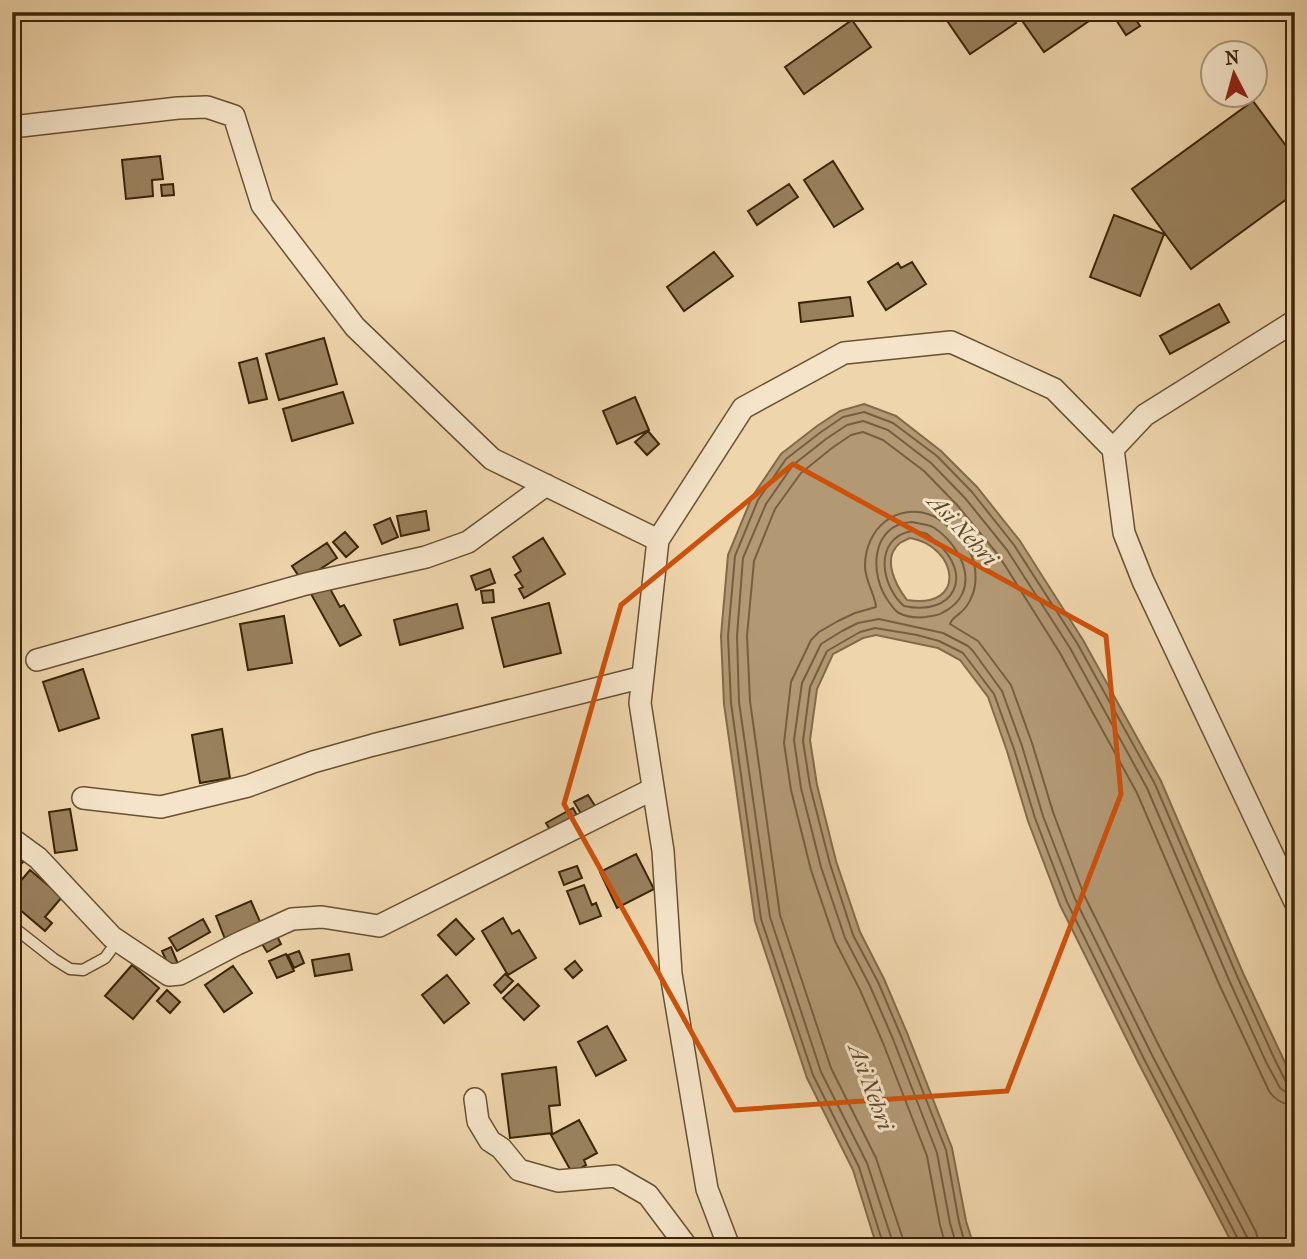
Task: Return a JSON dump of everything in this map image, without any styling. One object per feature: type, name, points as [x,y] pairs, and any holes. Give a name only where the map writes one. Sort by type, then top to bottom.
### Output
[{"type":"street","points":[[12,127],[178,107],[206,107],[234,116],[262,205],[355,327],[492,459],[658,540]]},
{"type":"street","points":[[1113,449],[1145,415],[1295,321]]},
{"type":"street","points":[[729,1247],[707,1189],[670,974],[663,851],[640,703],[658,540],[743,408],[844,353],[951,342],[1054,389],[1113,449],[1124,533],[1143,581],[1295,902]]},
{"type":"street","points":[[37,660],[306,584],[426,557],[468,542],[547,485]]},
{"type":"street","points":[[83,798],[161,807],[248,786],[373,744],[643,677]]},
{"type":"street","points":[[12,839],[38,858],[112,937],[169,975],[180,974],[292,919],[322,917],[379,926],[653,789]]},
{"type":"street","points":[[475,1099],[478,1121],[489,1140],[501,1148],[519,1170],[558,1181],[615,1177],[648,1195],[687,1247]]},
{"type":"lane","points":[[12,926],[54,960],[70,969],[83,970],[105,958],[118,940]]},
{"type":"highlighted area","points":[[793,464],[1106,636],[1121,794],[1007,1091],[735,1110],[564,804],[621,605]]},
{"type":"water","name":"Asi Nehri","points":[[864,404],[896,416],[941,451],[977,487],[1020,541],[1083,640],[1161,781],[1243,973],[1295,1084],[1295,1247],[1234,1247],[1060,905],[1028,821],[988,697],[960,660],[938,648],[876,635],[863,638],[833,654],[817,689],[810,740],[817,785],[836,861],[860,932],[907,1033],[952,1148],[966,1221],[974,1247],[877,1247],[853,1170],[807,1078],[755,921],[724,704],[721,636],[728,555],[752,497],[781,454],[840,411]],"holes":[[[910,538],[926,543],[938,552],[946,564],[949,576],[947,587],[940,596],[927,601],[907,600],[892,572],[894,549]]]},
{"type":"building","points":[[941,12],[1008,12],[1016,23],[970,54]]},
{"type":"building","points":[[1016,12],[1102,12],[1044,52]]},
{"type":"building","points":[[1111,12],[1131,12],[1140,26],[1126,35]]},
{"type":"building","points":[[1280,12],[1295,12],[1295,28]]},
{"type":"building","points":[[852,20],[871,47],[804,94],[785,67]]},
{"type":"building","points":[[1243,108],[1258,108],[1295,158],[1295,193],[1191,269],[1132,189]]},
{"type":"building","points":[[160,156],[163,179],[152,180],[153,196],[126,199],[122,160]]},
{"type":"building","points":[[833,161],[863,209],[834,227],[804,180]]},
{"type":"building","points":[[173,184],[174,195],[162,196],[161,185]]},
{"type":"building","points":[[789,184],[798,197],[757,225],[748,211]]},
{"type":"building","points":[[1114,215],[1164,234],[1140,296],[1090,277]]},
{"type":"building","points":[[714,252],[733,276],[684,311],[667,287]]},
{"type":"building","points":[[912,262],[926,284],[886,310],[868,282],[898,263],[901,268]]},
{"type":"building","points":[[850,297],[853,316],[801,322],[799,303]]},
{"type":"building","points":[[1219,304],[1229,322],[1170,354],[1160,336]]},
{"type":"building","points":[[324,338],[337,384],[279,400],[266,354]]},
{"type":"building","points":[[257,358],[267,399],[249,403],[239,363]]},
{"type":"building","points":[[343,392],[353,423],[292,441],[283,409]]},
{"type":"building","points":[[635,397],[649,430],[617,444],[603,411]]},
{"type":"building","points":[[648,431],[659,444],[647,455],[635,442]]},
{"type":"building","points":[[426,511],[429,530],[401,536],[397,516]]},
{"type":"building","points":[[390,518],[398,537],[382,544],[374,525]]},
{"type":"building","points":[[345,532],[358,547],[346,557],[333,542]]},
{"type":"building","points":[[543,538],[565,574],[524,598],[519,589],[523,587],[515,575],[521,571],[513,557]]},
{"type":"building","points":[[327,543],[337,558],[302,581],[292,566]]},
{"type":"building","points":[[490,569],[495,583],[476,590],[471,576]]},
{"type":"building","points":[[328,585],[340,607],[344,605],[361,635],[340,646],[311,594]]},
{"type":"building","points":[[493,590],[494,602],[483,603],[481,591]]},
{"type":"building","points":[[549,603],[561,653],[504,667],[492,618]]},
{"type":"building","points":[[457,604],[463,628],[400,645],[394,620]]},
{"type":"building","points":[[284,616],[292,663],[248,670],[240,624]]},
{"type":"building","points":[[83,669],[99,718],[59,731],[43,682]]},
{"type":"building","points":[[222,729],[230,778],[200,783],[192,735]]},
{"type":"building","points":[[588,795],[597,809],[583,817],[574,802]]},
{"type":"building","points":[[573,808],[580,821],[554,836],[546,823]]},
{"type":"building","points":[[70,809],[77,850],[55,853],[49,812]]},
{"type":"building","points":[[15,854],[23,862],[12,873],[12,857]]},
{"type":"building","points":[[636,854],[654,889],[617,908],[600,872]]},
{"type":"building","points":[[577,866],[582,878],[564,885],[559,872]]},
{"type":"building","points":[[30,870],[62,897],[45,917],[52,923],[45,931],[12,903],[12,891]]},
{"type":"building","points":[[584,885],[592,905],[596,903],[601,916],[580,924],[567,891]]},
{"type":"building","points":[[251,901],[261,924],[225,939],[216,916]]},
{"type":"building","points":[[503,918],[512,934],[519,930],[536,958],[508,975],[482,931]]},
{"type":"building","points":[[203,919],[210,932],[177,951],[169,938]]},
{"type":"building","points":[[456,919],[474,939],[456,955],[438,935]]},
{"type":"building","points":[[277,936],[281,944],[267,952],[262,944]]},
{"type":"building","points":[[171,947],[178,964],[169,967],[162,951]]},
{"type":"building","points":[[299,951],[304,963],[294,968],[288,955]]},
{"type":"building","points":[[286,954],[294,971],[277,978],[269,961]]},
{"type":"building","points":[[349,954],[352,970],[315,976],[312,960]]},
{"type":"building","points":[[575,961],[582,970],[573,978],[565,969]]},
{"type":"building","points":[[132,965],[159,988],[133,1019],[105,996]]},
{"type":"building","points":[[233,966],[252,993],[224,1012],[205,985]]},
{"type":"building","points":[[505,974],[513,981],[501,993],[494,985]]},
{"type":"building","points":[[447,975],[469,1003],[444,1023],[422,995]]},
{"type":"building","points":[[518,984],[539,1006],[524,1020],[503,998]]},
{"type":"building","points":[[167,990],[180,1002],[170,1013],[157,1001]]},
{"type":"building","points":[[607,1026],[626,1060],[596,1076],[578,1042]]},
{"type":"building","points":[[556,1067],[560,1105],[549,1106],[552,1133],[510,1138],[502,1074]]},
{"type":"building","points":[[579,1120],[597,1153],[584,1160],[586,1165],[572,1173],[551,1135]]}]
